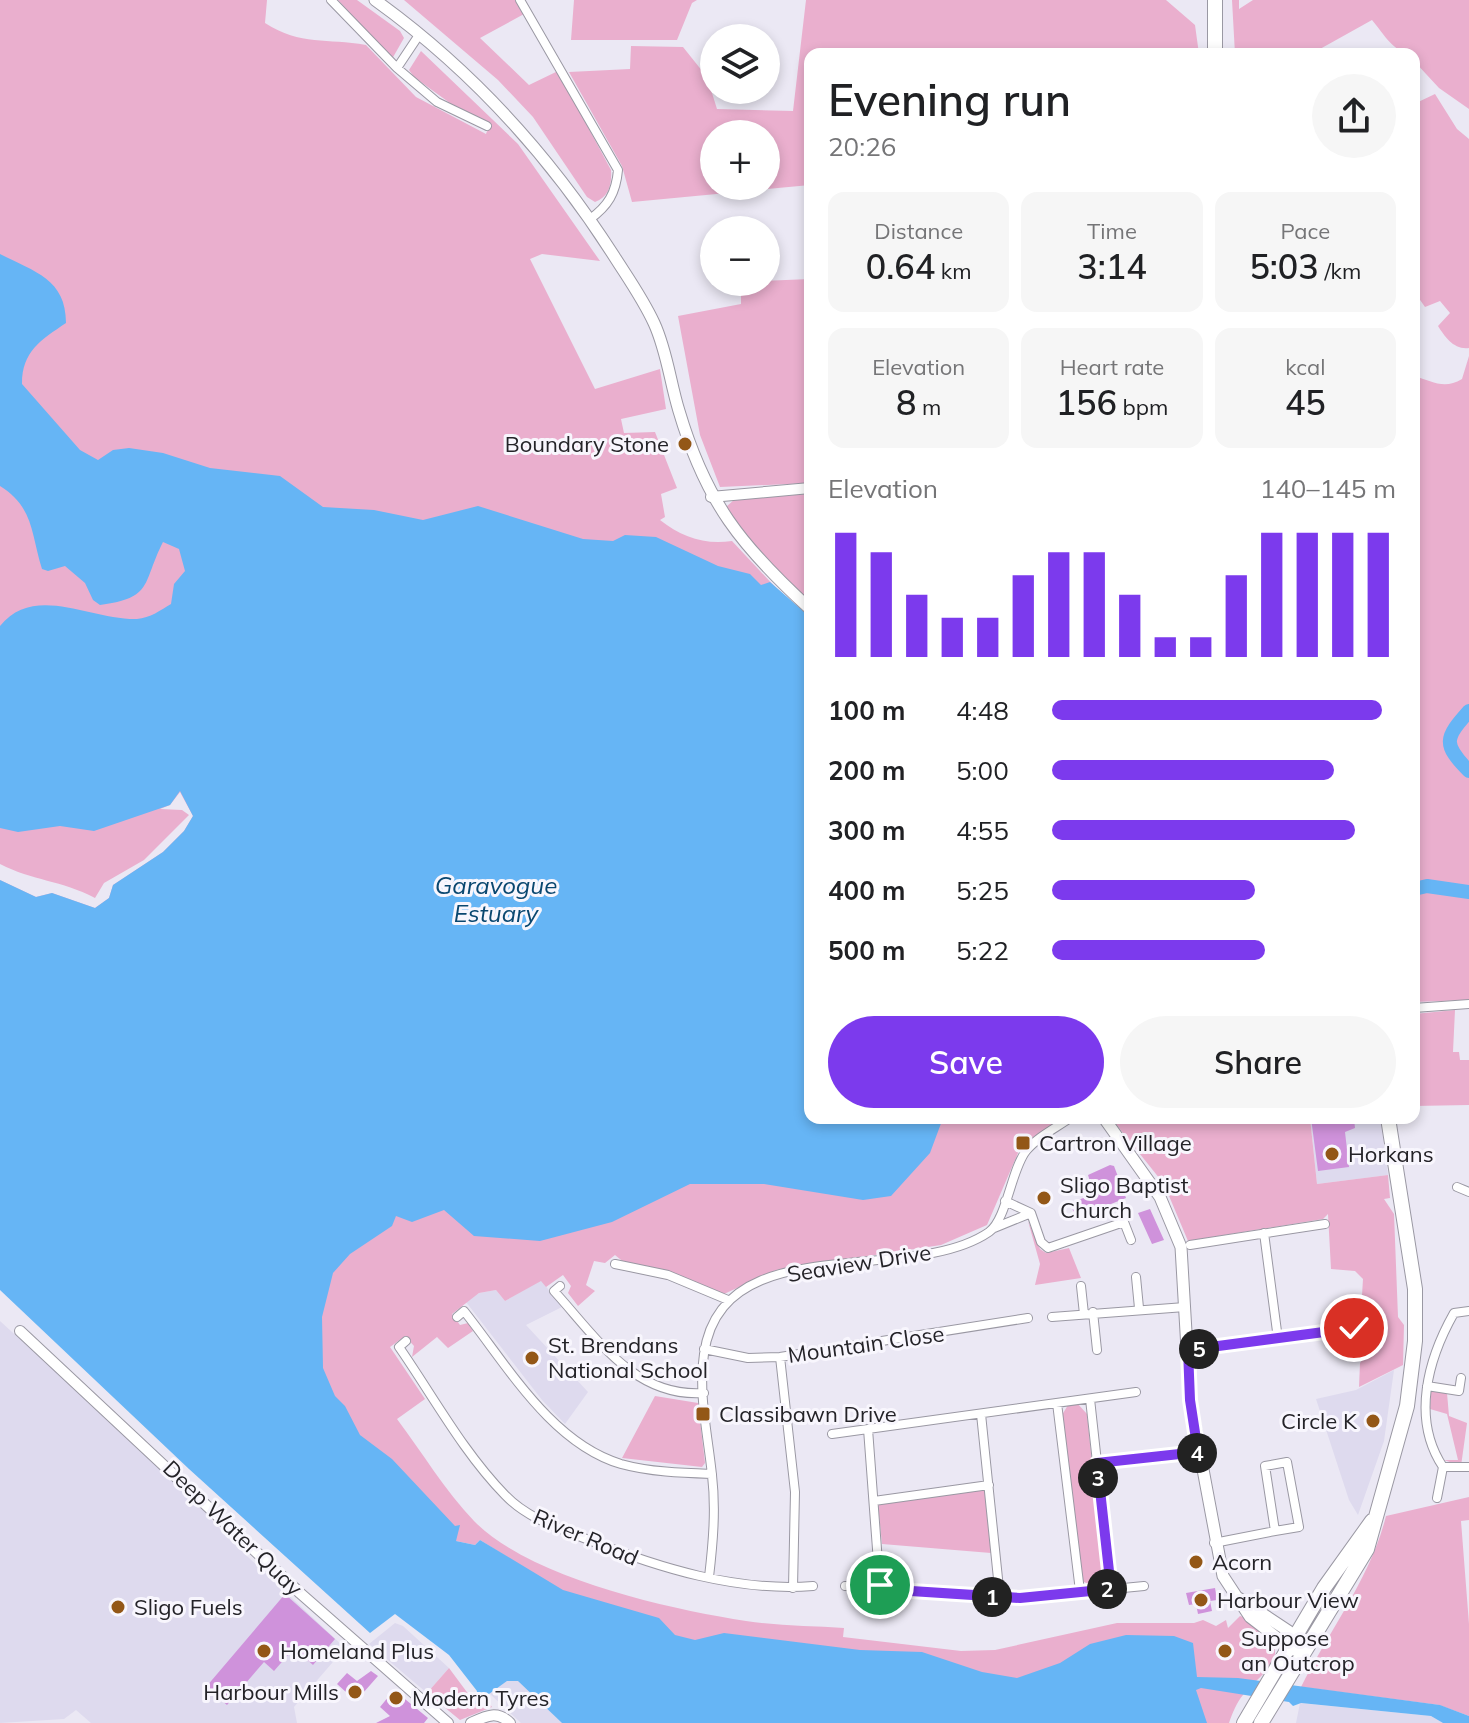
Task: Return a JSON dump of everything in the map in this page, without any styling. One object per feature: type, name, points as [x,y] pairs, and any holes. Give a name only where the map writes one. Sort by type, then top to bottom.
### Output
[{"type":"highway","points":[[1215,0],[1215,48]]},
{"type":"highway","points":[[1244,1723],[1367,1549],[1401,1436],[1415,1341],[1413,1264],[1389,1124]]},
{"type":"highway","points":[[1261,1723],[1298,1646]]},
{"type":"highway","points":[[1268,1723],[1273,1703]]},
{"type":"main road","points":[[375,0],[471,80],[522,132],[590,219],[654,323],[684,426],[711,497],[746,547],[804,603]]},
{"type":"main road","points":[[1108,1124],[1145,1173],[1174,1226],[1181,1247],[1190,1400],[1214,1543],[1223,1576],[1236,1596],[1298,1646]]},
{"type":"street","points":[[331,0],[397,68],[437,102],[487,126]]},
{"type":"street","points":[[520,0],[618,170],[616,189],[608,203],[590,219]]},
{"type":"street","points":[[397,68],[419,35]]},
{"type":"street","points":[[711,497],[804,489]]},
{"type":"street","points":[[1420,1008],[1469,1004]]},
{"type":"street","points":[[994,1228],[1024,1153],[1062,1124]]},
{"type":"street","points":[[1457,1187],[1469,1192]]},
{"type":"street","points":[[1005,1201],[1031,1213],[1041,1242],[1048,1248],[1124,1222],[1131,1240]]},
{"type":"street","name":"Seaview Drive","points":[[728,1300],[777,1275],[931,1253],[970,1241],[1031,1213]]},
{"type":"street","points":[[1190,1245],[1325,1224]]},
{"type":"street","points":[[1264,1233],[1278,1339]]},
{"type":"street","points":[[615,1264],[668,1275],[728,1300],[716,1316],[704,1349],[704,1393],[714,1532],[709,1577]]},
{"type":"street","points":[[1136,1277],[1139,1308]]},
{"type":"street","points":[[560,1286],[554,1291],[583,1325],[637,1376],[670,1391],[704,1393]]},
{"type":"street","points":[[1081,1286],[1097,1350]]},
{"type":"street","points":[[1052,1317],[1139,1308],[1185,1307]]},
{"type":"street","points":[[457,1317],[464,1311],[545,1412],[574,1440],[619,1463],[680,1473],[712,1474]]},
{"type":"street","points":[[1437,1498],[1443,1467],[1427,1432],[1427,1386],[1440,1339],[1454,1313],[1469,1311]]},
{"type":"street","name":"Mountain Close","points":[[704,1349],[748,1358],[780,1357],[1028,1318]]},
{"type":"street","points":[[1188,1350],[1354,1328]]},
{"type":"street","name":"Deep Water Quay","points":[[20,1331],[300,1593],[448,1723]]},
{"type":"street","name":"River Road","points":[[406,1341],[399,1347],[479,1465],[507,1497],[543,1523],[632,1559],[709,1577],[793,1588],[813,1586]]},
{"type":"street","points":[[780,1357],[795,1492],[793,1588]]},
{"type":"street","points":[[1427,1386],[1459,1391],[1461,1378]]},
{"type":"street","points":[[832,1434],[1136,1392]]},
{"type":"street","points":[[1090,1399],[1111,1589]]},
{"type":"street","points":[[1057,1403],[1080,1591]]},
{"type":"street","points":[[981,1414],[1000,1598]]},
{"type":"street","points":[[868,1429],[880,1589]]},
{"type":"street","points":[[1097,1463],[1198,1452]]},
{"type":"street","points":[[1214,1543],[1299,1527],[1287,1462],[1265,1466],[1275,1531]]},
{"type":"street","points":[[1443,1467],[1469,1467]]},
{"type":"street","points":[[874,1501],[989,1485]]},
{"type":"street","points":[[845,1586],[1000,1598],[1144,1586]]},
{"type":"street","points":[[471,1723],[493,1714],[501,1715],[510,1723]]},
{"type":"shaded area","points":[[0,0],[267,0],[265,23],[302,38],[366,45],[416,97],[486,134],[490,123],[454,106],[414,77],[409,70],[421,51],[518,144],[600,261],[542,254],[530,259],[595,389],[660,369],[666,409],[621,419],[624,433],[655,432],[677,488],[661,494],[665,517],[660,520],[694,538],[712,542],[732,541],[777,589],[804,612],[804,1124],[1052,1124],[1021,1146],[987,1225],[941,1245],[776,1270],[724,1294],[670,1272],[626,1264],[615,1255],[605,1263],[594,1261],[586,1285],[595,1291],[578,1306],[568,1293],[571,1286],[563,1275],[546,1287],[541,1281],[505,1301],[496,1290],[479,1293],[452,1314],[460,1325],[468,1323],[473,1331],[448,1348],[437,1337],[412,1357],[414,1346],[405,1336],[390,1347],[425,1399],[397,1419],[453,1497],[474,1521],[499,1541],[564,1575],[640,1599],[746,1621],[844,1628],[843,1637],[961,1651],[995,1650],[1117,1623],[1194,1623],[1203,1620],[1216,1626],[1226,1620],[1228,1628],[1240,1616],[1254,1623],[1270,1640],[1275,1649],[1271,1665],[1241,1698],[1229,1723],[734,1723],[536,1575],[480,1540],[475,1545],[456,1541],[360,1475],[0,880],[36,897],[52,893],[95,908],[109,898],[113,885],[163,852],[184,831],[193,816],[180,792],[170,805],[160,809],[182,810],[189,815],[144,860],[104,883],[95,898],[0,864]]},
{"type":"shaded area","points":[[338,0],[357,0],[400,31],[404,38],[392,59]]},
{"type":"shaded area","points":[[404,0],[515,0],[524,14],[480,38],[529,85],[558,71],[611,170],[610,185],[604,197],[595,202],[587,197],[533,117],[498,80]]},
{"type":"shaded area","points":[[574,0],[697,0],[692,3],[677,40],[571,40]]},
{"type":"shaded area","points":[[806,0],[1166,0],[1195,25],[1198,48],[804,48],[804,186],[780,188],[780,120],[700,120],[700,196],[632,202],[622,166],[569,72],[630,69],[631,46],[683,47],[700,68],[700,104],[715,104],[717,109],[793,111]]},
{"type":"shaded area","points":[[1232,0],[1239,0],[1239,9],[1253,0],[1469,0],[1469,109],[1439,88],[1420,67],[1420,48],[1396,48],[1372,20],[1322,48],[1235,48]]},
{"type":"shaded area","points":[[1435,94],[1457,129],[1469,139],[1469,348],[1454,345],[1438,326],[1450,313],[1440,301],[1425,307],[1420,300],[1420,101]]},
{"type":"shaded area","points":[[804,279],[804,483],[720,487],[700,435],[678,316],[741,304],[741,296],[780,296],[780,280]]},
{"type":"shaded area","points":[[1469,356],[1469,889],[1428,882],[1439,891],[1469,896],[1469,1000],[1420,1002],[1420,378],[1438,384],[1462,379]]},
{"type":"shaded area","points":[[804,494],[804,598],[758,550],[726,507],[735,499]]},
{"type":"shaded area","points":[[1455,1010],[1453,1052],[1459,1052],[1460,1060],[1469,1060],[1469,1105],[1420,1106],[1420,1013]]},
{"type":"shaded area","points":[[1116,1124],[1311,1124],[1317,1184],[1388,1175],[1390,1198],[1384,1199],[1394,1214],[1398,1317],[1404,1325],[1403,1365],[1359,1387],[1360,1363],[1365,1356],[1359,1345],[1363,1279],[1355,1271],[1331,1269],[1328,1214],[1323,1219],[1188,1241],[1164,1184]]},
{"type":"shaded area","points":[[1311,1124],[1381,1124],[1388,1175],[1317,1184]]},
{"type":"shaded area","points":[[1028,1221],[1040,1249],[1046,1253],[1069,1248],[1081,1278],[1035,1285],[1040,1264]]},
{"type":"shaded area","name":"St. Brendans National School","points":[[541,1280],[562,1307],[526,1325],[588,1392],[565,1424],[542,1400],[466,1302],[479,1293],[496,1290],[505,1301]]},
{"type":"shaded area","points":[[0,1321],[184,1489],[231,1541],[345,1648],[294,1707],[297,1723],[91,1723],[76,1710],[64,1719],[0,1723]]},
{"type":"shaded area","points":[[1394,1370],[1384,1441],[1358,1515],[1349,1500],[1316,1399],[1356,1390]]},
{"type":"shaded area","points":[[1431,1390],[1447,1393],[1449,1416],[1467,1423],[1461,1466],[1444,1460],[1458,1460],[1447,1414],[1430,1409]]},
{"type":"shaded area","points":[[655,1396],[698,1403],[705,1463],[702,1467],[622,1458]]},
{"type":"shaded area","points":[[1077,1403],[1087,1414],[1104,1579],[1093,1586],[1082,1581],[1062,1415],[1068,1405]]},
{"type":"shaded area","points":[[985,1488],[991,1553],[882,1544],[878,1505]]},
{"type":"shaded area","points":[[1469,1497],[1469,1520],[1461,1521],[1469,1624],[1469,1716],[1439,1705],[1301,1687],[1360,1582],[1386,1516]]},
{"type":"shaded area","points":[[395,1623],[403,1626],[449,1668],[427,1693],[369,1644]]},
{"type":"shaded area","points":[[449,1668],[475,1703],[484,1697],[492,1707],[460,1720],[427,1693]]},
{"type":"shaded area","points":[[507,1681],[519,1681],[562,1723],[521,1723],[489,1693]]},
{"type":"shaded area","points":[[1300,1703],[1431,1716],[1443,1723],[1296,1723]]},
{"type":"water","name":"Garavogue Estuary","points":[[0,254],[36,272],[61,296],[66,323],[41,341],[29,355],[22,384],[80,450],[98,460],[113,450],[129,448],[163,453],[210,468],[280,476],[323,507],[374,510],[423,520],[478,506],[583,539],[613,541],[625,535],[656,537],[718,566],[750,574],[761,585],[770,582],[804,612],[804,1124],[941,1124],[930,1153],[891,1196],[863,1200],[764,1184],[690,1184],[612,1222],[540,1241],[474,1236],[444,1210],[412,1222],[396,1216],[392,1226],[350,1254],[333,1273],[322,1317],[323,1368],[335,1396],[345,1406],[360,1435],[392,1459],[455,1526],[460,1525],[456,1541],[475,1545],[480,1540],[563,1590],[659,1618],[675,1635],[695,1640],[724,1633],[860,1650],[922,1652],[982,1672],[1017,1678],[1060,1663],[1090,1644],[1126,1635],[1174,1636],[1193,1643],[1197,1677],[1238,1678],[1440,1705],[1469,1716],[1469,1723],[1443,1723],[1431,1716],[1301,1703],[1293,1706],[1289,1702],[1201,1688],[1196,1690],[1207,1723],[562,1723],[518,1681],[507,1681],[475,1704],[477,1691],[449,1655],[395,1614],[370,1633],[189,1469],[0,1290],[0,880],[36,897],[52,893],[95,908],[109,898],[113,885],[163,852],[184,831],[193,816],[180,791],[170,805],[94,831],[60,826],[18,832],[0,828],[0,626],[14,613],[46,605],[119,618],[146,617],[171,604],[174,584],[185,571],[179,549],[163,542],[138,593],[100,605],[93,600],[85,583],[65,566],[48,571],[42,569],[25,512],[0,486]]},
{"type":"building","name":"Horkans","points":[[1312,1124],[1355,1124],[1355,1128],[1345,1132],[1349,1167],[1318,1171]]},
{"type":"building","points":[[1114,1166],[1126,1198],[1076,1218],[1070,1203],[1094,1194],[1088,1175]]},
{"type":"building","points":[[1150,1209],[1164,1240],[1152,1244],[1138,1213]]},
{"type":"building","name":"Harbour View","points":[[1215,1588],[1217,1600],[1210,1601],[1212,1611],[1198,1614],[1196,1604],[1189,1605],[1186,1593]]},
{"type":"building","name":"Homeland Plus","points":[[285,1594],[335,1639],[313,1665],[294,1648],[274,1671],[264,1662],[227,1705],[206,1687]]},
{"type":"building","name":"Harbour Mills","points":[[371,1671],[378,1676],[356,1701],[337,1684],[347,1673],[357,1681]]},
{"type":"building","name":"Modern Tyres","points":[[394,1690],[428,1718],[424,1723],[376,1723],[390,1716],[380,1707]]},
{"type":"waterway","points":[[1469,711],[1455,728],[1450,741],[1454,754],[1469,771]]},
{"type":"waterway","points":[[1420,888],[1469,892]]},
{"type":"place","name":"Boundary Stone","points":[[685,444]]},
{"type":"place","name":"Cartron Village","points":[[1023,1143]]},
{"type":"place","name":"Horkans","points":[[1332,1154]]},
{"type":"place","name":"Sligo Baptist Church","points":[[1044,1198]]},
{"type":"place","name":"St. Brendans National School","points":[[532,1358]]},
{"type":"place","name":"Classibawn Drive","points":[[703,1414]]},
{"type":"place","name":"Circle K","points":[[1373,1421]]},
{"type":"place","name":"Acorn","points":[[1196,1562]]},
{"type":"place","name":"Harbour View","points":[[1201,1600]]},
{"type":"place","name":"Sligo Fuels","points":[[118,1607]]},
{"type":"place","name":"Homeland Plus","points":[[264,1651]]},
{"type":"place","name":"Suppose an Outcrop","points":[[1225,1651]]},
{"type":"place","name":"Harbour Mills","points":[[355,1692]]},
{"type":"place","name":"Modern Tyres","points":[[396,1698]]},
{"type":"route","points":[[880,1585],[880,1589],[1000,1598],[1111,1589],[1097,1463],[1198,1452],[1190,1400],[1188,1350],[1354,1328]]}]
